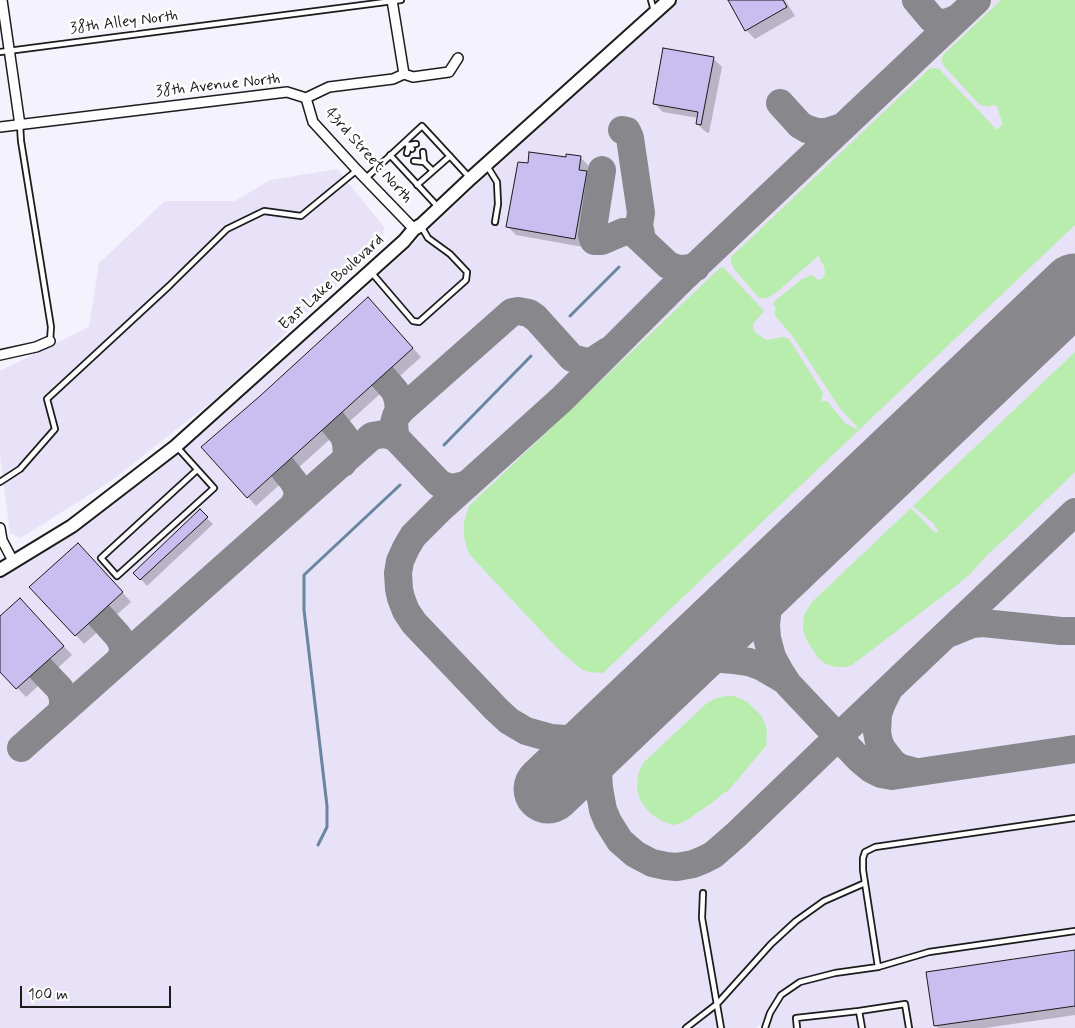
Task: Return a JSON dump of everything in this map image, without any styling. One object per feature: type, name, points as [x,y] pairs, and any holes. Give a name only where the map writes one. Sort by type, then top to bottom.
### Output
[{"type":"street","points":[[2,0],[5,51],[20,125]]},
{"type":"street","points":[[395,0],[404,74]]},
{"type":"street","name":"East Lake Boulevard","points":[[0,570],[72,526],[176,446],[404,241],[652,6],[669,0]]},
{"type":"street","points":[[306,98],[329,87],[393,78],[404,74],[413,77],[449,72],[458,58]]},
{"type":"street","name":"38th Avenue North","points":[[0,127],[287,92],[306,98]]},
{"type":"street","name":"43rd Street North","points":[[306,98],[313,122],[365,179],[417,227]]},
{"type":"street","points":[[0,355],[36,347],[50,341]]},
{"type":"street","points":[[0,528],[2,540],[13,561]]},
{"type":"lane","name":"38th Alley North","points":[[5,51],[395,0]]},
{"type":"lane","points":[[20,125],[51,327],[50,341]]},
{"type":"lane","points":[[407,153],[409,145],[422,126],[471,178]]},
{"type":"lane","points":[[365,179],[390,156],[409,145],[416,144]]},
{"type":"lane","points":[[424,152],[424,162]]},
{"type":"lane","points":[[390,156],[439,208]]},
{"type":"lane","points":[[417,185],[450,156]]},
{"type":"lane","points":[[419,157],[433,171]]},
{"type":"lane","points":[[414,161],[424,162]]},
{"type":"lane","points":[[486,165],[496,182],[498,204],[495,222]]},
{"type":"lane","points":[[0,482],[20,469],[55,429],[47,399],[169,286],[227,229],[264,211],[301,216],[357,170]]},
{"type":"lane","points":[[370,271],[413,321],[419,322],[466,280],[467,272],[450,254],[428,238],[417,227]]},
{"type":"lane","points":[[176,446],[214,488],[117,576],[101,558],[197,470]]},
{"type":"lane","points":[[878,967],[862,858],[865,852],[876,847],[1075,818]]},
{"type":"lane","points":[[686,1028],[717,1004],[771,944],[796,920],[824,902],[865,883]]},
{"type":"lane","points":[[703,893],[702,918],[720,1028]]},
{"type":"lane","points":[[764,1028],[770,1013],[781,995],[800,982],[835,973],[878,967],[929,952],[1075,931]]},
{"type":"lane","points":[[797,1028],[796,1018],[905,1004],[909,1028]]},
{"type":"lane","points":[[859,1011],[862,1028]]},
{"type":"shaded area","points":[[676,0],[1075,0],[1075,1028],[763,1028],[759,1024],[756,1028],[0,1028],[0,575],[184,443],[366,288]]},
{"type":"shaded area","points":[[337,169],[384,227],[381,243],[220,395],[111,481],[21,538],[10,533],[0,456],[0,371],[89,327],[99,263],[165,201],[235,201],[270,180]]},
{"type":"green space","points":[[1001,0],[1075,0],[1075,225],[603,673],[589,672],[581,669],[559,650],[470,555],[464,536],[464,522],[469,506],[721,267],[764,311],[753,324],[753,329],[756,333],[766,340],[782,337],[789,339],[823,393],[821,402],[827,401],[845,423],[856,429],[858,428],[839,407],[794,338],[774,314],[776,309],[773,304],[776,300],[802,279],[812,275],[818,280],[824,278],[824,266],[819,256],[777,292],[767,298],[758,297],[734,269],[731,257],[929,69],[938,68],[997,130],[1002,122],[997,106],[989,107],[978,103],[944,66],[941,60],[944,54]]},
{"type":"green space","points":[[1075,352],[1075,472],[956,586],[852,665],[836,667],[826,664],[818,658],[806,639],[803,628],[804,615],[812,602],[911,508],[936,533],[938,531],[933,523],[913,506]]},
{"type":"green space","points":[[734,696],[746,701],[761,715],[767,731],[766,746],[727,792],[681,823],[673,825],[662,821],[651,814],[639,796],[637,789],[638,775],[643,763],[706,704],[714,699]]},
{"type":"building","points":[[728,0],[783,0],[787,7],[745,31]]},
{"type":"building","points":[[663,48],[714,57],[701,125],[696,124],[698,112],[653,104]]},
{"type":"building","points":[[529,152],[566,157],[566,154],[581,156],[579,170],[587,171],[575,239],[506,227],[518,162],[528,163]]},
{"type":"building","points":[[368,297],[413,348],[247,498],[201,447]]},
{"type":"building","points":[[200,509],[208,517],[140,580],[133,573]]},
{"type":"building","points":[[78,543],[123,592],[75,636],[29,587]]},
{"type":"building","points":[[20,598],[64,646],[16,689],[0,672],[0,616]]},
{"type":"building","points":[[1075,950],[1075,1006],[934,1026],[926,972]]},
{"type":"waterway","points":[[570,316],[619,267]]},
{"type":"waterway","points":[[444,445],[531,356]]},
{"type":"waterway","points":[[318,845],[327,827],[327,806],[304,610],[304,575],[400,485]]},
{"type":"taxiway","points":[[916,0],[932,19],[936,21],[946,23],[958,18]]},
{"type":"taxiway","points":[[604,736],[581,740],[551,738],[526,731],[509,721],[496,709],[414,623],[406,611],[399,589],[398,573],[400,561],[406,548],[413,536],[440,509],[562,399],[682,279],[977,0]]},
{"type":"taxiway","points":[[780,103],[800,125],[807,129],[826,132],[842,127]]},
{"type":"taxiway","points":[[622,130],[627,131],[630,138],[641,213],[639,225],[642,239]]},
{"type":"taxiway","points":[[602,170],[592,235],[594,241],[602,241],[623,232],[633,232],[668,265],[682,269],[696,267]]},
{"type":"taxiway","points":[[397,439],[394,423],[400,411],[512,312],[529,313],[536,318],[572,358],[587,362],[608,351]]},
{"type":"taxiway","points":[[382,376],[395,391],[399,413]]},
{"type":"taxiway","points":[[332,421],[344,436],[346,443],[347,454],[343,463]]},
{"type":"taxiway","points":[[21,748],[372,436],[384,434],[397,439],[439,483],[453,488],[468,484]]},
{"type":"taxiway","points":[[282,467],[297,489],[298,495],[294,505]]},
{"type":"taxiway","points":[[607,733],[598,772],[599,788],[603,810],[620,841],[635,854],[652,863],[677,867],[703,860],[713,855],[736,835],[1075,512]]},
{"type":"taxiway","points":[[796,554],[778,580],[768,606],[767,638],[772,657],[788,684],[859,759],[871,769],[881,774],[892,776],[1075,749]]},
{"type":"taxiway","points":[[99,615],[122,643],[122,656],[118,662]]},
{"type":"taxiway","points":[[950,633],[972,624],[983,623],[1075,631]]},
{"type":"taxiway","points":[[686,658],[699,657],[749,662],[786,681]]},
{"type":"taxiway","points":[[40,668],[60,689],[63,698],[63,707],[60,713]]},
{"type":"taxiway","points":[[888,691],[878,714],[877,732],[879,742],[893,763],[901,768],[916,772]]},
{"type":"runway","points":[[548,789],[1075,288]]}]
